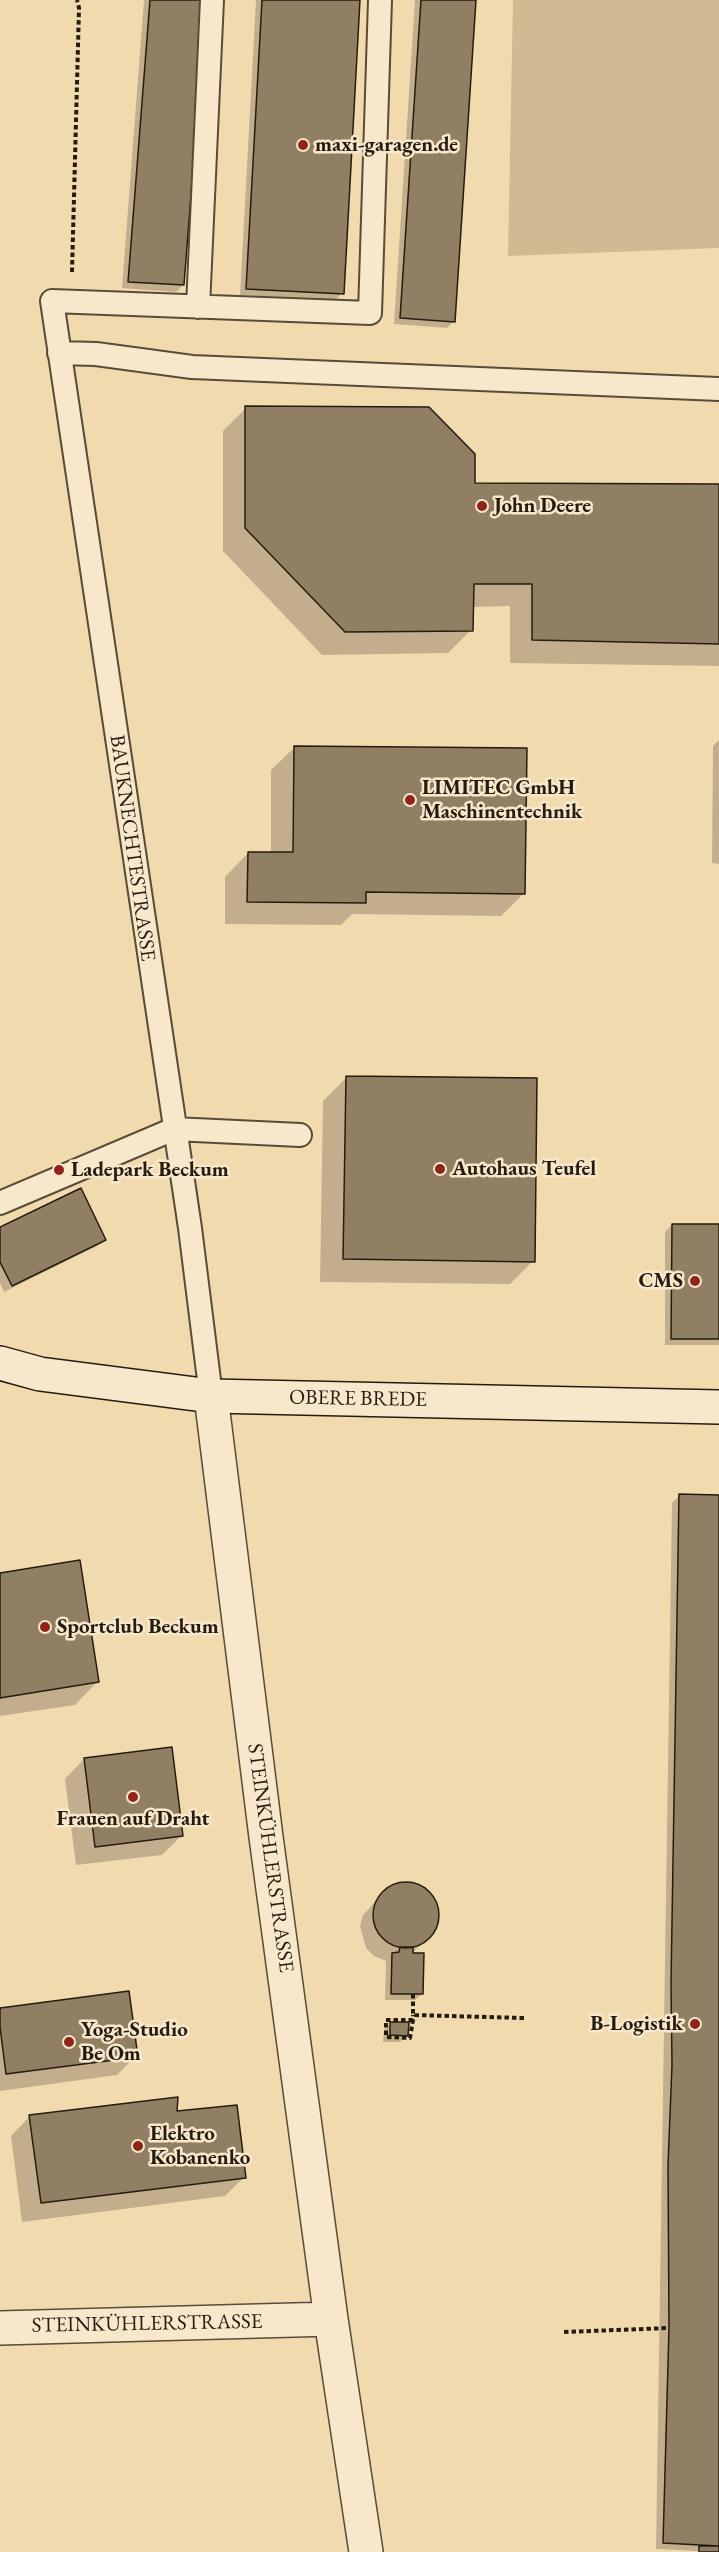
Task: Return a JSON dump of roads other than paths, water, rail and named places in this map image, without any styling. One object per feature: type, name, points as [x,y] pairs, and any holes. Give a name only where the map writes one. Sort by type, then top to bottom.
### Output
[{"type":"street","name":"OBERE BREDE","points":[[0,1363],[40,1374],[211,1396],[719,1407]]},
{"type":"street","name":"STEINKÜHLERSTRASSE","points":[[211,1396],[256,1757],[331,2319],[366,2552]]},
{"type":"street","name":"STEINKÜHLERSTRASSE","points":[[0,2328],[331,2319]]},
{"type":"lane","points":[[212,0],[198,307],[370,313],[380,0]]},
{"type":"lane","name":"BAUKNECHTESTRASSE","points":[[198,307],[52,301],[190,1228],[211,1396]]},
{"type":"lane","points":[[59,353],[96,354],[192,368],[719,389]]},
{"type":"lane","points":[[0,1203],[174,1129],[300,1135]]},
{"type":"place","name":"maxi-garagen.de","points":[[303,145]]},
{"type":"place","name":"John Deere","points":[[482,506]]},
{"type":"place","name":"LIMITEC GmbH Maschinentechnik","points":[[410,800]]},
{"type":"place","name":"Autohaus Teufel","points":[[440,1169]]},
{"type":"place","name":"Ladepark Beckum","points":[[59,1170]]},
{"type":"place","name":"CMS","points":[[695,1281]]},
{"type":"place","name":"Sportclub Beckum","points":[[45,1627]]},
{"type":"place","name":"Frauen auf Draht","points":[[133,1797]]},
{"type":"place","name":"B-Logistik","points":[[695,2024]]},
{"type":"place","name":"Yoga-Studio Be Om","points":[[69,2042]]},
{"type":"place","name":"Elektro Kobanenko","points":[[138,2146]]}]
